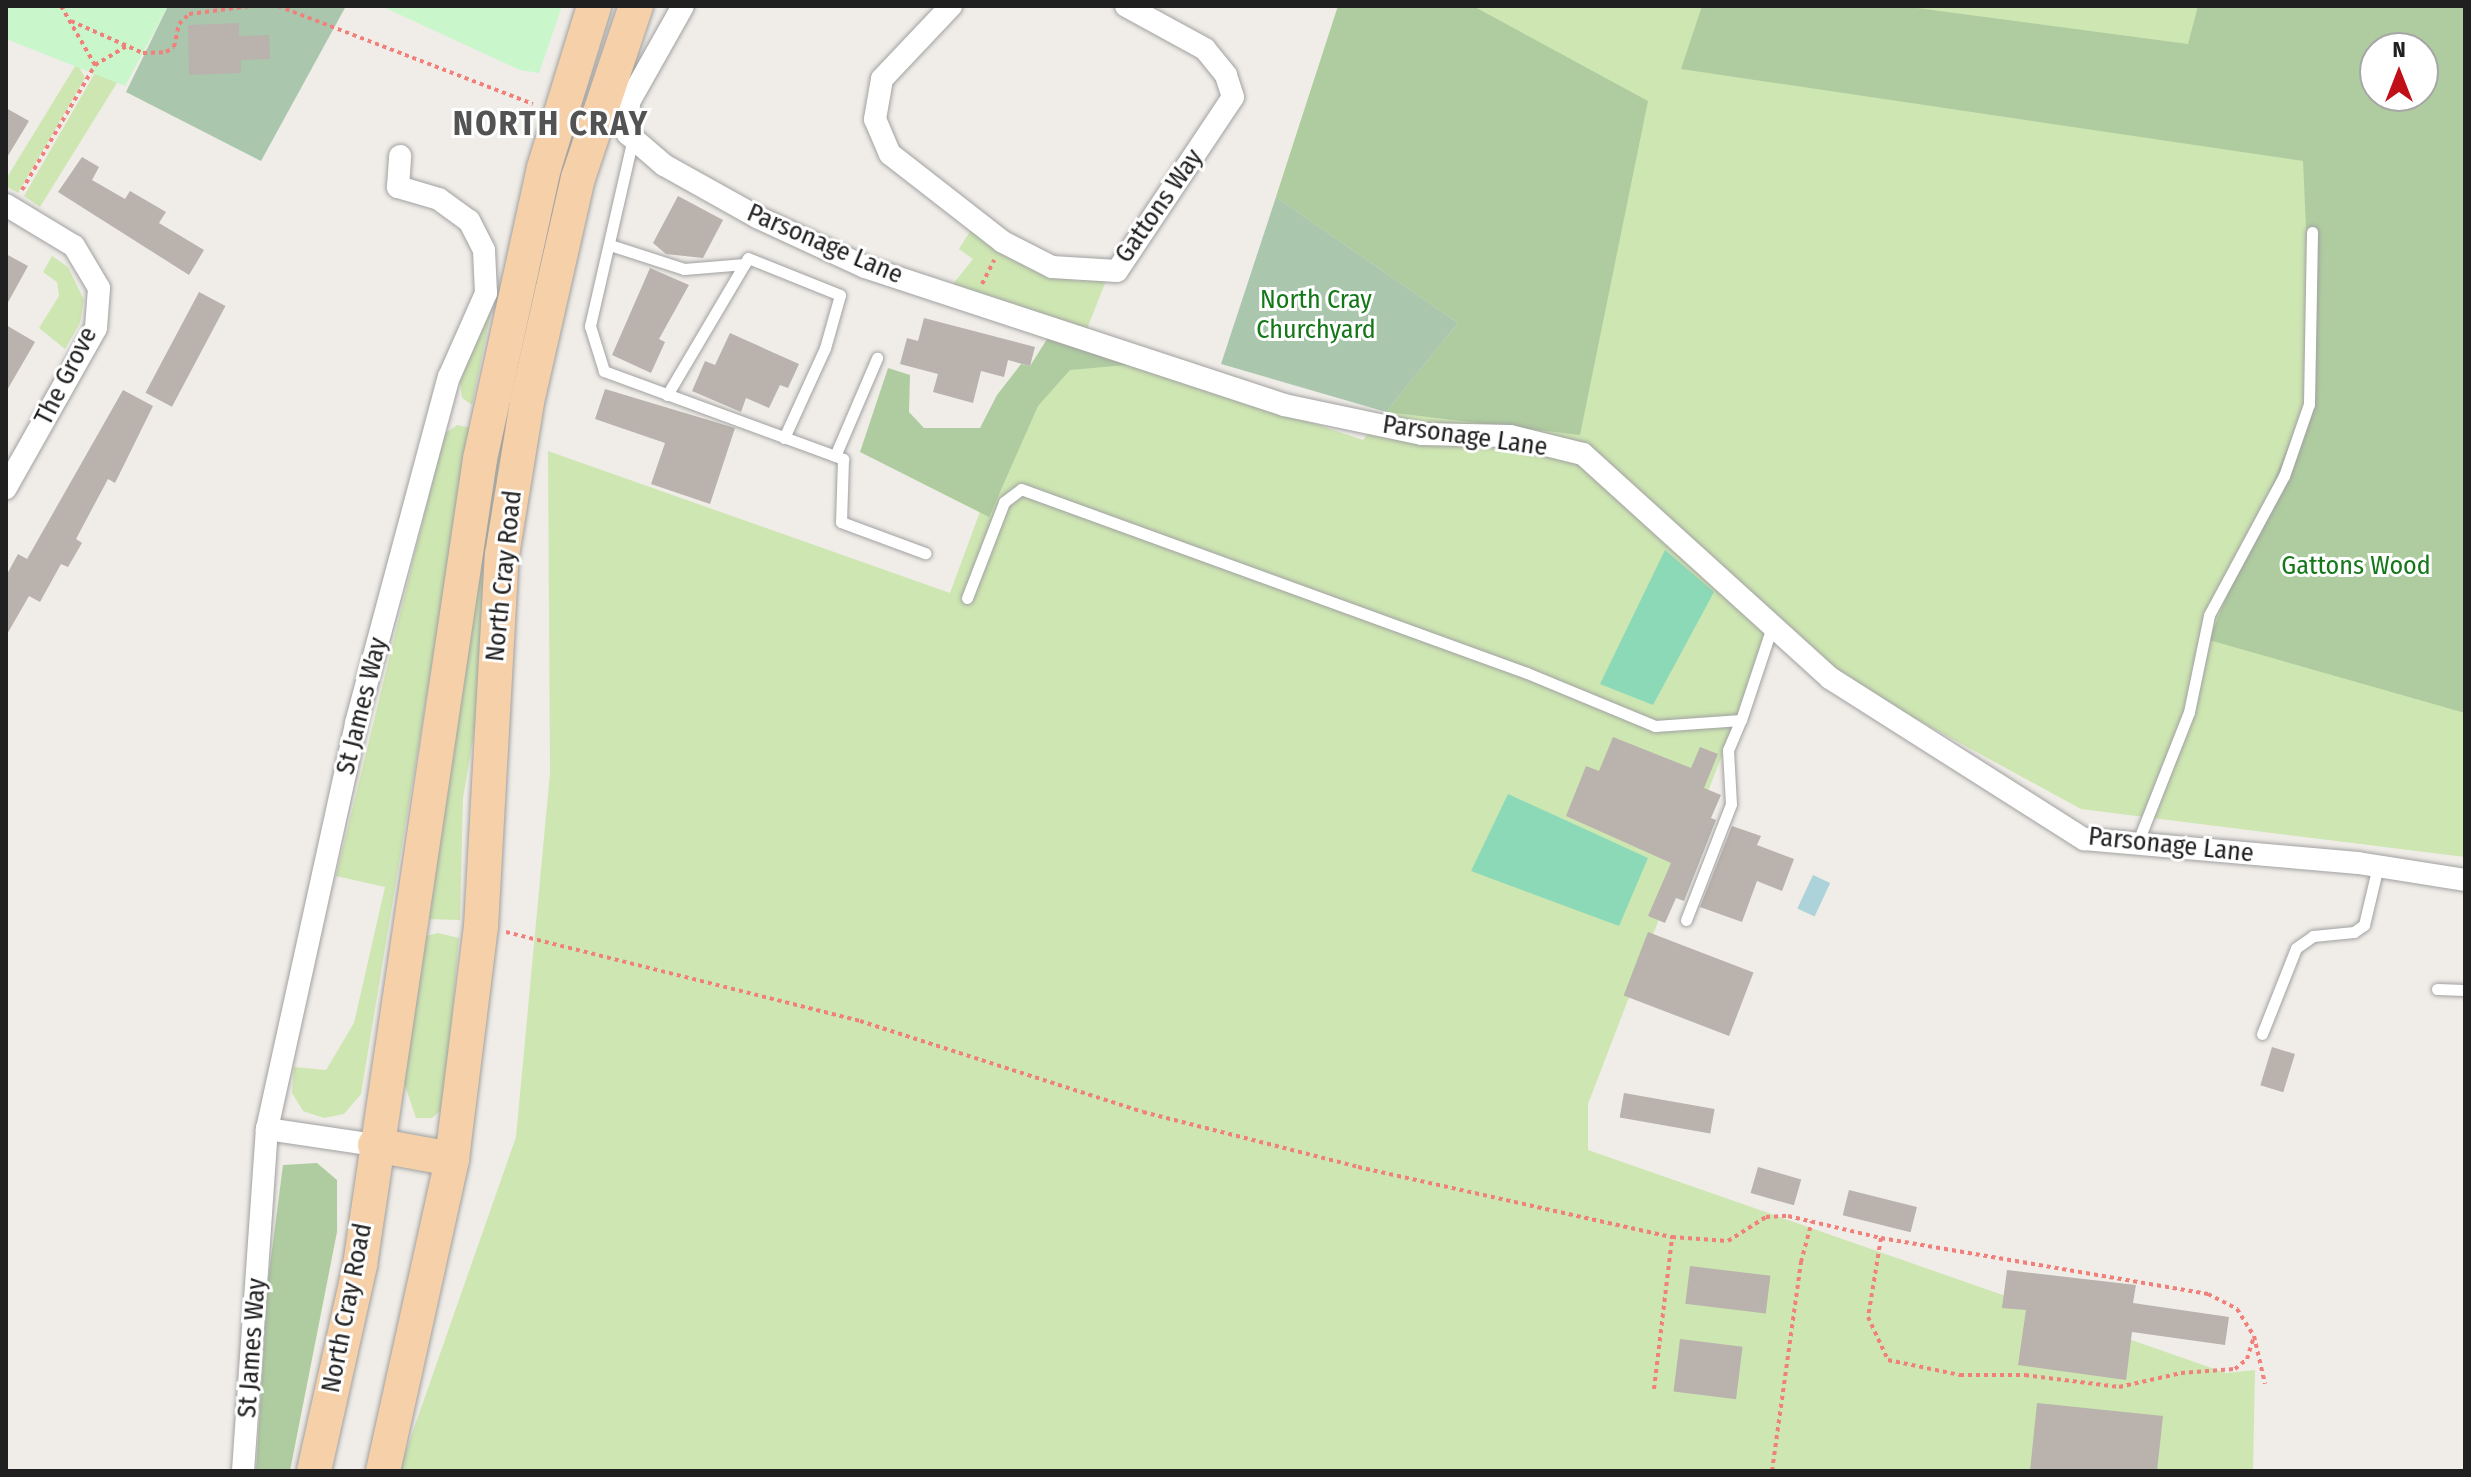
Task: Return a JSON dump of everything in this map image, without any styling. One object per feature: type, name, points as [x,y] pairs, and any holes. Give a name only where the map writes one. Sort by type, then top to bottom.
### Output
[{"type":"main road","name":"North Cray Road","points":[[314,1471],[360,1265],[375,1145],[480,459],[544,168],[594,6]]},
{"type":"main road","name":"North Cray Road","points":[[383,1471],[452,1159],[481,927],[502,555],[525,417],[578,178],[636,6]]},
{"type":"main road","points":[[375,1145],[452,1159]]},
{"type":"street","points":[[633,137],[628,134],[629,102],[683,6]]},
{"type":"street","name":"Gattons Way","points":[[951,6],[882,79],[875,119],[890,154],[1003,242],[1052,267],[1117,271],[1233,97],[1226,75],[1205,49],[1126,6]]},
{"type":"street","name":"Parsonage Lane","points":[[633,137],[664,165],[757,217],[865,267],[1284,405],[1422,434],[1510,436],[1583,454],[1830,678],[2084,839],[2378,866],[2465,880]]},
{"type":"street","name":"St James Way","points":[[243,1471],[267,1129],[356,723],[449,377],[486,293],[484,250],[469,221],[439,199],[388,188],[400,156]]},
{"type":"street","name":"The Grove","points":[[6,488],[96,328],[99,288],[74,246],[13,201]]},
{"type":"street","points":[[267,1129],[375,1145]]},
{"type":"lane","points":[[633,137],[590,326],[593,348],[604,371],[843,459],[841,522],[925,553]]},
{"type":"lane","points":[[2137,844],[2189,712],[2209,615],[2284,476],[2309,404],[2312,232]]},
{"type":"lane","points":[[610,245],[684,269],[745,264]]},
{"type":"lane","points":[[667,395],[748,258],[840,295],[825,348],[784,438]]},
{"type":"lane","points":[[835,456],[877,358]]},
{"type":"lane","points":[[967,598],[1004,502],[1021,489],[1527,673],[1655,726],[1741,720]]},
{"type":"lane","points":[[1686,920],[1731,804],[1728,750],[1772,627]]},
{"type":"lane","points":[[2262,1034],[2296,948],[2313,936],[2354,932],[2364,925],[2378,866]]},
{"type":"lane","points":[[2437,989],[2465,990]]},
{"type":"path","points":[[61,6],[95,65]]},
{"type":"path","points":[[71,21],[143,53],[166,52],[174,47],[179,24],[189,14],[250,6]]},
{"type":"path","points":[[278,6],[536,105]]},
{"type":"path","points":[[13,201],[95,65],[127,46]]},
{"type":"path","points":[[977,302],[1003,242]]},
{"type":"path","points":[[481,927],[860,1021],[1143,1112],[1358,1167],[1672,1237],[1710,1243],[1728,1241],[1766,1217],[1812,1220],[1881,1238],[2208,1294],[2237,1309],[2254,1336],[2265,1384]]},
{"type":"path","points":[[1772,1471],[1801,1262],[1812,1220]]},
{"type":"path","points":[[1654,1389],[1672,1237]]},
{"type":"path","points":[[1881,1238],[1868,1317],[1888,1360],[1960,1375],[2025,1375],[2119,1387],[2181,1373],[2235,1369],[2247,1359],[2254,1336]]},
{"type":"green space","points":[[6,6],[168,6],[125,86],[6,39]]},
{"type":"green space","points":[[168,6],[346,6],[261,161],[126,92]]},
{"type":"green space","points":[[381,6],[562,6],[539,73],[520,70]]},
{"type":"green space","points":[[1338,6],[2465,6],[2465,857],[2081,809],[1767,638],[1588,1104],[1588,1150],[2226,1373],[2255,1370],[2253,1471],[399,1471],[516,1137],[550,773],[548,451],[950,593],[995,471],[1054,336],[1363,440],[1458,323],[1276,197]]},
{"type":"green space","points":[[1338,6],[1473,6],[1648,101],[1580,435],[1386,412],[1458,323],[1276,197]]},
{"type":"green space","name":"Gattons Wood","points":[[1702,6],[1902,6],[2188,44],[2198,6],[2465,6],[2465,713],[2209,640],[2313,385],[2303,161],[1681,69]]},
{"type":"green space","points":[[133,57],[40,207],[24,196],[96,71]]},
{"type":"green space","points":[[77,63],[85,78],[18,193],[6,186],[6,179]]},
{"type":"green space","points":[[562,156],[572,159],[463,798],[460,920],[423,919],[504,401]]},
{"type":"green space","name":"North Cray Churchyard","points":[[1276,197],[1458,323],[1386,412],[1221,364]]},
{"type":"green space","points":[[974,225],[1077,281],[1107,278],[1087,329],[953,284],[973,259],[959,249]]},
{"type":"green space","points":[[52,256],[68,267],[84,300],[80,323],[65,349],[39,328],[59,296],[57,282],[43,272]]},
{"type":"green space","points":[[493,303],[472,405],[462,398],[460,381]]},
{"type":"green space","points":[[1051,333],[1137,364],[1070,370],[1038,406],[989,517],[860,452],[888,368],[910,375],[909,412],[924,428],[980,428],[997,395],[1021,364],[1030,366]]},
{"type":"green space","points":[[457,425],[471,428],[361,1094],[344,1114],[324,1118],[303,1111],[292,1093],[294,1067],[326,1070],[354,1023],[385,887],[336,876],[444,434]]},
{"type":"green space","points":[[1665,550],[1714,592],[1653,705],[1600,684]]},
{"type":"green space","points":[[1508,794],[1648,858],[1619,926],[1471,871]]},
{"type":"green space","points":[[438,933],[459,938],[444,1108],[432,1118],[416,1118],[400,1071],[422,937]]},
{"type":"green space","points":[[317,1163],[337,1180],[337,1232],[290,1471],[256,1471],[268,1281],[283,1165]]},
{"type":"water","points":[[1813,875],[1830,883],[1815,917],[1797,909]]},
{"type":"building","points":[[239,23],[239,36],[269,35],[270,59],[241,60],[241,73],[189,75],[188,25]]},
{"type":"building","points":[[6,108],[29,121],[6,159]]},
{"type":"building","points":[[82,157],[99,167],[92,180],[125,199],[130,191],[166,212],[159,223],[204,250],[189,275],[58,192]]},
{"type":"building","points":[[678,196],[723,220],[703,258],[666,254],[653,243]]},
{"type":"building","points":[[6,254],[28,266],[6,306]]},
{"type":"building","points":[[650,268],[689,285],[659,339],[665,342],[651,373],[612,355]]},
{"type":"building","points":[[199,292],[225,306],[172,407],[145,393]]},
{"type":"building","points":[[924,318],[1035,347],[1030,366],[1008,360],[1004,377],[981,371],[973,403],[933,392],[938,374],[900,364],[907,338],[918,341]]},
{"type":"building","points":[[6,325],[35,342],[6,392]]},
{"type":"building","points":[[730,333],[799,364],[788,388],[780,385],[769,408],[746,398],[741,412],[692,391],[705,361],[715,365]]},
{"type":"building","points":[[605,389],[735,428],[710,504],[651,484],[665,443],[595,419]]},
{"type":"building","points":[[123,390],[153,406],[115,483],[108,479],[76,539],[82,543],[68,567],[61,564],[40,602],[29,596],[6,636],[6,576],[18,554],[27,559]]},
{"type":"building","points":[[1613,737],[1691,768],[1700,747],[1718,754],[1704,788],[1721,795],[1711,818],[1716,820],[1684,901],[1676,898],[1665,923],[1648,916],[1671,863],[1566,816],[1586,766],[1599,771]]},
{"type":"building","points":[[1732,826],[1761,836],[1757,845],[1794,859],[1782,891],[1757,881],[1742,922],[1700,907]]},
{"type":"building","points":[[1648,932],[1753,972],[1729,1036],[1624,995]]},
{"type":"building","points":[[2272,1047],[2295,1054],[2283,1092],[2260,1085]]},
{"type":"building","points":[[1624,1093],[1715,1109],[1710,1134],[1620,1118]]},
{"type":"building","points":[[1758,1167],[1801,1179],[1794,1205],[1751,1193]]},
{"type":"building","points":[[1849,1190],[1917,1207],[1911,1232],[1843,1215]]},
{"type":"building","points":[[1690,1266],[1770,1276],[1766,1314],[1685,1304]]},
{"type":"building","points":[[2007,1270],[2136,1285],[2133,1303],[2229,1317],[2225,1345],[2132,1332],[2126,1380],[2018,1365],[2026,1310],[2002,1308]]},
{"type":"building","points":[[1680,1339],[1743,1347],[1736,1399],[1674,1392]]},
{"type":"building","points":[[2037,1403],[2163,1416],[2157,1471],[2030,1471]]},
{"type":"district","name":"NORTH CRAY","points":[[551,124]]}]
